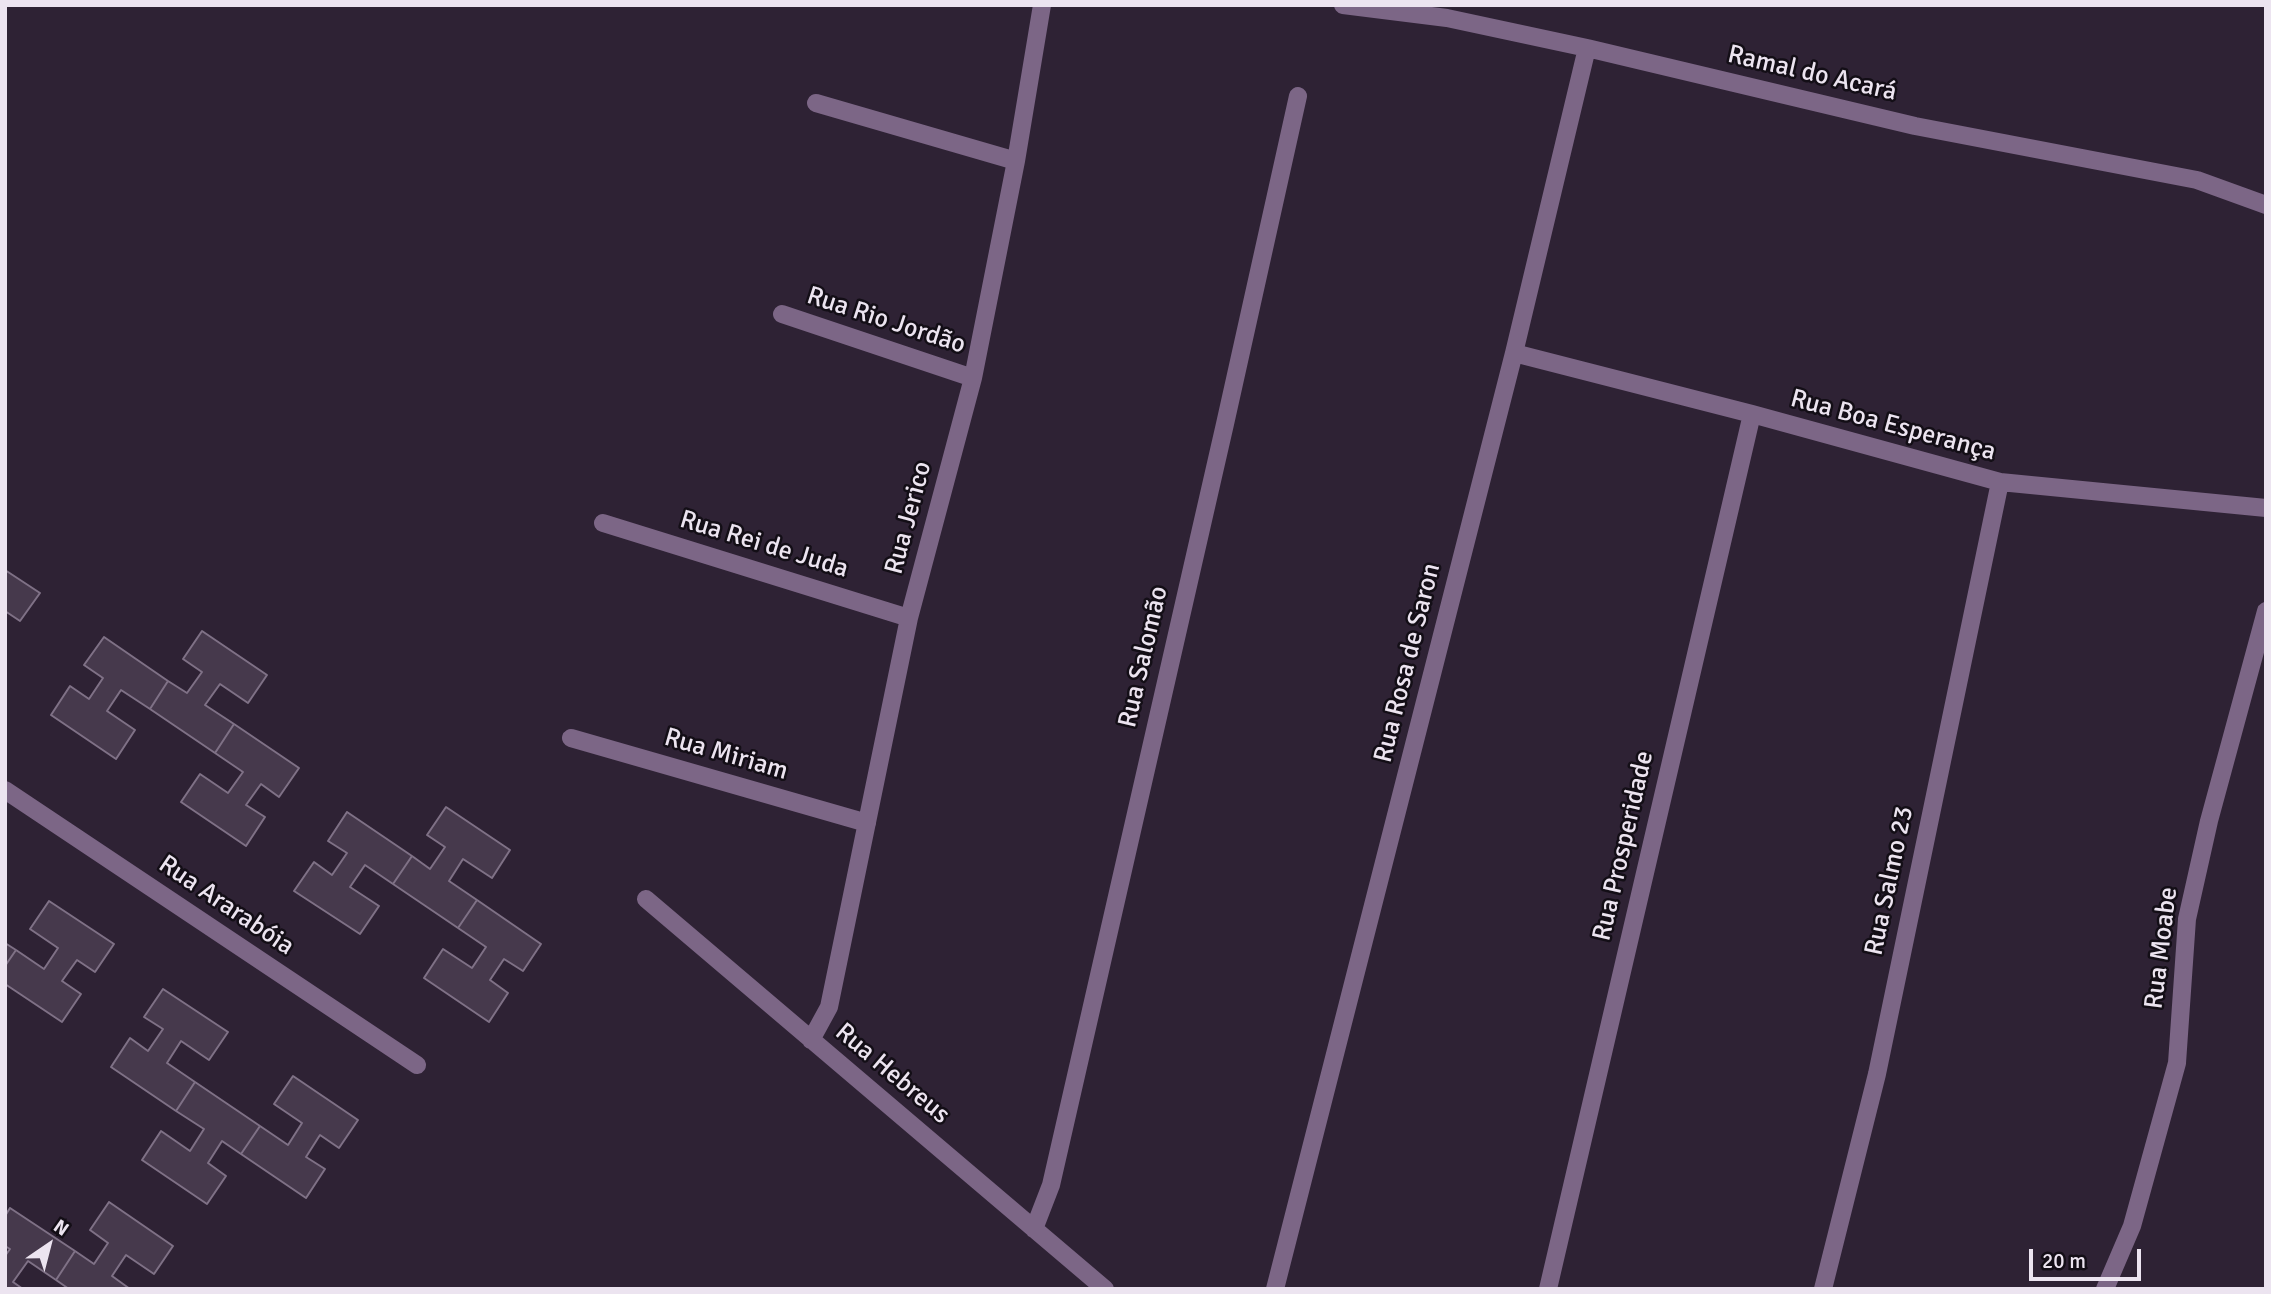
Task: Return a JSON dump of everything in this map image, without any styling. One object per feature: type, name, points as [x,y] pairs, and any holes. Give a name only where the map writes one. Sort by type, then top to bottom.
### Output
[{"type":"street","name":"Rua Jerico","points":[[811,1040],[829,1007],[909,618],[973,378],[1016,161],[1042,5]]},
{"type":"street","name":"Ramal do Acará","points":[[1343,5],[1447,18],[1587,48],[1915,126],[2197,180],[2266,205]]},
{"type":"street","name":"Rua Rosa de Saron","points":[[1275,1289],[1514,354],[1587,48]]},
{"type":"street","name":"Rua Salomão","points":[[1034,1229],[1051,1185],[1298,96]]},
{"type":"street","points":[[816,103],[1016,161]]},
{"type":"street","name":"Rua Rio Jordão","points":[[782,314],[973,378]]},
{"type":"street","name":"Rua Boa Esperança","points":[[1514,354],[1752,414],[2000,482],[2266,508]]},
{"type":"street","name":"Rua Prosperidade","points":[[1548,1289],[1752,414]]},
{"type":"street","name":"Rua Salmo 23","points":[[1823,1289],[1877,1074],[2000,482]]},
{"type":"street","name":"Rua Rei de Juda","points":[[603,523],[909,618]]},
{"type":"street","name":"Rua Moabe","points":[[2105,1289],[2132,1226],[2177,1063],[2188,919],[2208,821],[2266,611]]},
{"type":"street","name":"Rua Miriam","points":[[571,738],[867,823]]},
{"type":"street","name":"Rua Ararabóia","points":[[5,790],[417,1065]]},
{"type":"street","name":"Rua Hebreus","points":[[646,899],[1105,1289]]},
{"type":"building","points":[[5,570],[40,593],[20,621],[5,611]]},
{"type":"building","points":[[202,631],[267,675],[248,703],[220,684],[205,705],[234,724],[215,753],[150,709],[168,681],[187,693],[202,672],[183,659]]},
{"type":"building","points":[[104,637],[168,681],[150,709],[121,690],[107,711],[135,730],[116,759],[51,715],[70,686],[89,699],[103,678],[84,665]]},
{"type":"building","points":[[234,724],[299,768],[279,797],[261,784],[246,805],[265,817],[246,846],[181,802],[200,774],[228,793],[243,772],[215,753]]},
{"type":"building","points":[[446,807],[510,850],[492,878],[463,859],[449,881],[477,900],[458,928],[393,884],[412,856],[430,869],[445,847],[427,835]]},
{"type":"building","points":[[347,812],[412,856],[393,884],[365,865],[350,887],[379,906],[360,934],[294,891],[314,862],[332,875],[347,853],[328,841]]},
{"type":"building","points":[[477,900],[541,944],[523,971],[504,959],[490,980],[508,993],[489,1022],[424,978],[443,949],[472,968],[486,947],[458,928]]},
{"type":"building","points":[[49,901],[114,944],[95,972],[77,960],[62,981],[81,994],[62,1022],[5,984],[5,966],[16,950],[44,969],[58,948],[30,929]]},
{"type":"building","points":[[5,943],[16,950],[5,966]]},
{"type":"building","points":[[163,989],[228,1032],[209,1060],[181,1041],[167,1063],[195,1082],[176,1111],[111,1067],[130,1038],[148,1051],[163,1029],[144,1017]]},
{"type":"building","points":[[293,1076],[358,1120],[339,1148],[320,1135],[306,1157],[325,1169],[306,1198],[241,1154],[260,1126],[288,1145],[302,1123],[274,1104]]},
{"type":"building","points":[[195,1082],[260,1126],[241,1154],[222,1141],[208,1163],[226,1176],[207,1204],[142,1160],[161,1131],[190,1151],[204,1129],[176,1111]]},
{"type":"building","points":[[109,1202],[173,1246],[154,1274],[126,1255],[112,1276],[130,1289],[69,1289],[56,1280],[75,1251],[94,1264],[108,1243],[90,1230]]},
{"type":"building","points":[[10,1208],[75,1251],[56,1280],[28,1261],[13,1282],[23,1289],[5,1289],[5,1256],[10,1249],[5,1246],[5,1216]]}]
